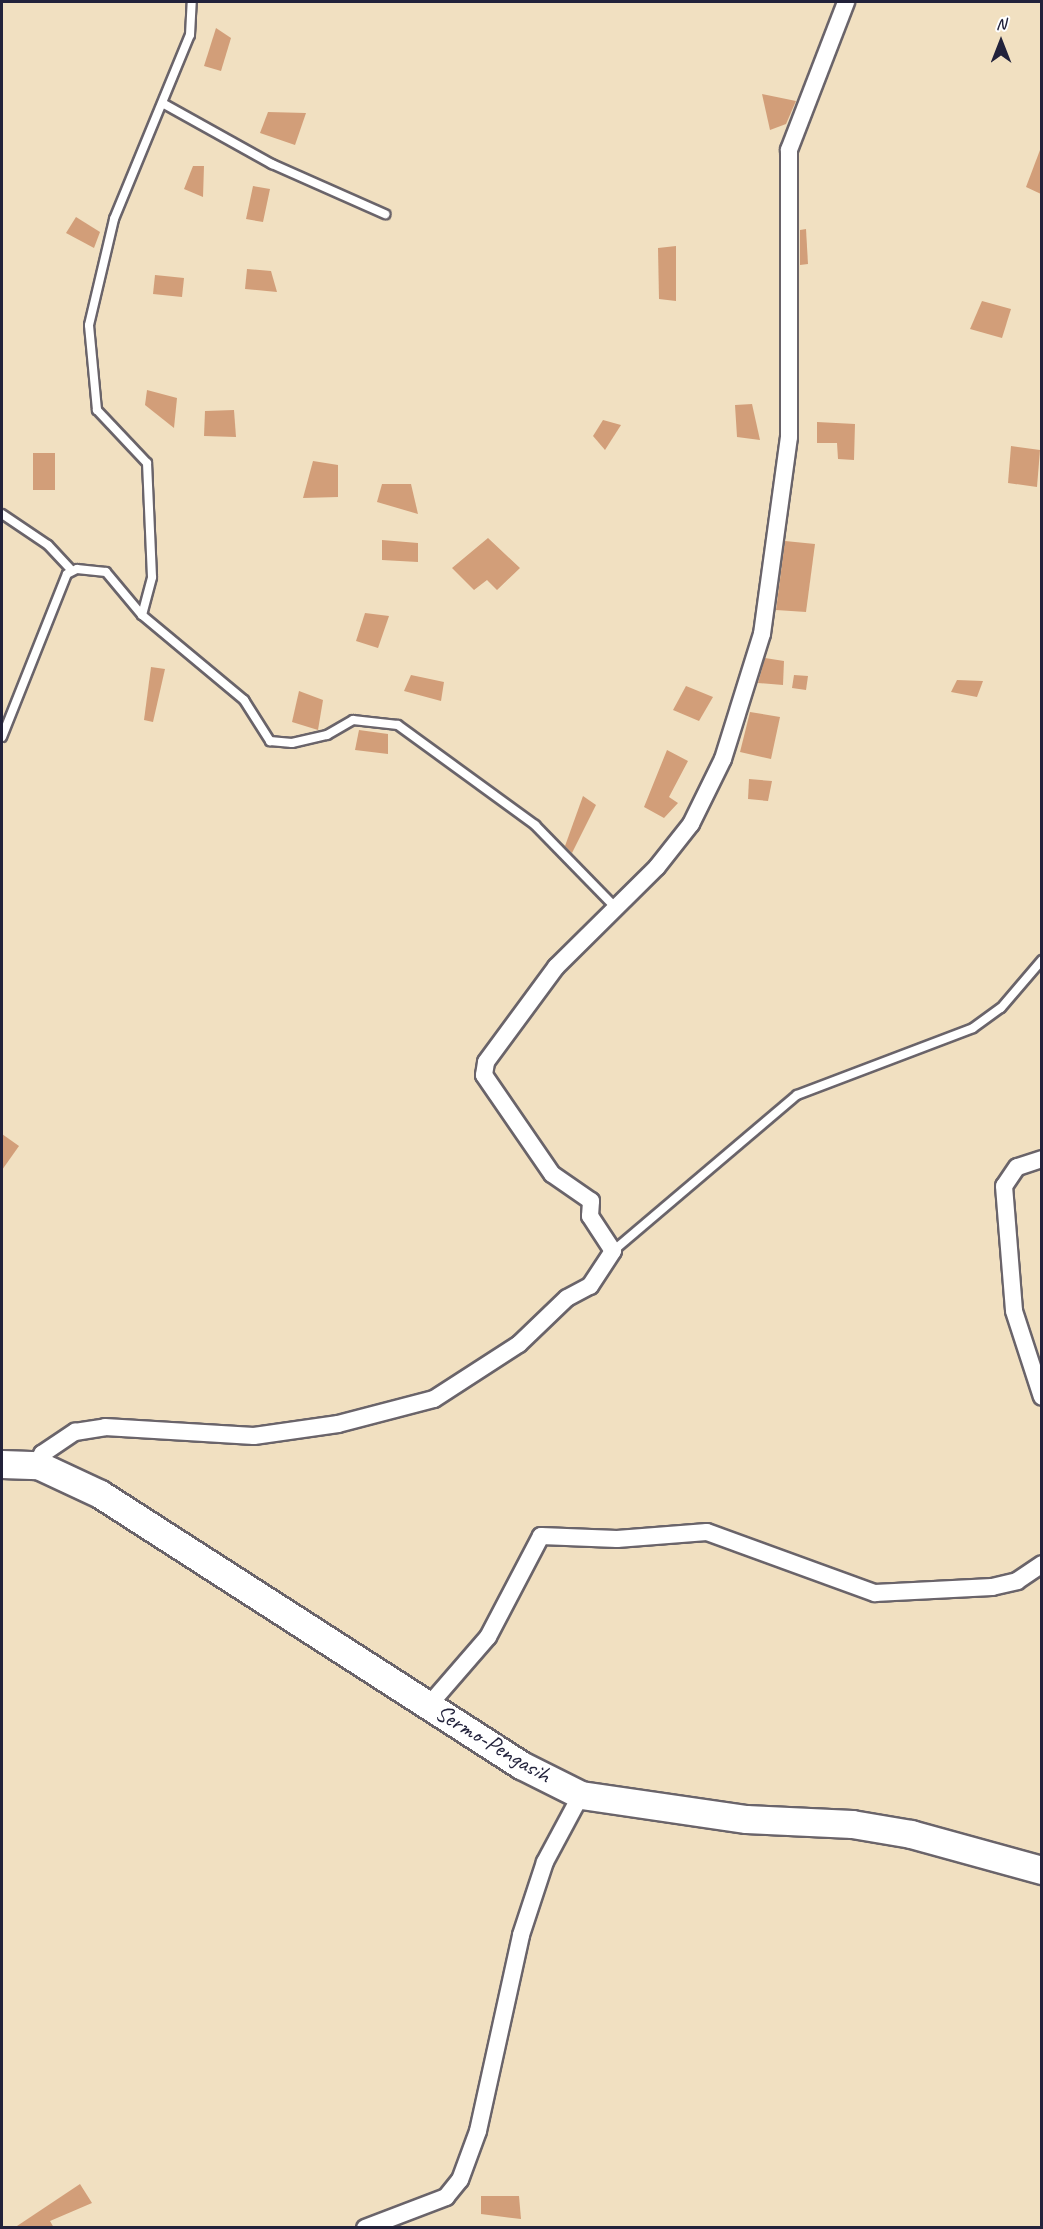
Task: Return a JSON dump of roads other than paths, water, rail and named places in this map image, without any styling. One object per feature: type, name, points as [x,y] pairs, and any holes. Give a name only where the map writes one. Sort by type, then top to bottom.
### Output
[{"type":"main road","name":"Sermo-Pengasih","points":[[2,1464],[38,1465],[100,1494],[521,1765],[581,1795],[746,1819],[852,1824],[911,1834],[1041,1870]]},
{"type":"street","points":[[38,1465],[42,1454],[75,1432],[105,1427],[254,1436],[338,1424],[434,1399],[519,1344],[567,1298],[590,1286],[613,1251],[590,1216],[591,1201],[552,1174],[484,1075],[493,1049],[538,988],[618,911],[708,795],[762,634],[791,404],[785,267],[789,150],[846,2]]},
{"type":"street","points":[[1041,1159],[1017,1167],[1004,1186],[1014,1311],[1041,1397]]},
{"type":"street","points":[[429,1705],[488,1637],[541,1536],[617,1539],[713,1533],[875,1593],[992,1587],[1017,1581],[1041,1564]]},
{"type":"street","points":[[365,2228],[446,2197],[460,2180],[478,2131],[521,1935],[545,1862],[581,1795]]},
{"type":"lane","points":[[142,615],[152,577],[147,463],[97,410],[88,326],[114,219],[164,104],[190,35],[192,2]]},
{"type":"lane","points":[[164,104],[272,164],[385,214]]},
{"type":"lane","points":[[2,514],[48,545],[71,570],[106,572],[142,615],[244,700],[270,741],[292,743],[327,735],[353,720],[398,725],[535,825],[618,911]]},
{"type":"lane","points":[[2,736],[71,570]]},
{"type":"lane","points":[[613,1251],[797,1095],[973,1028],[1001,1008],[1041,960]]}]
